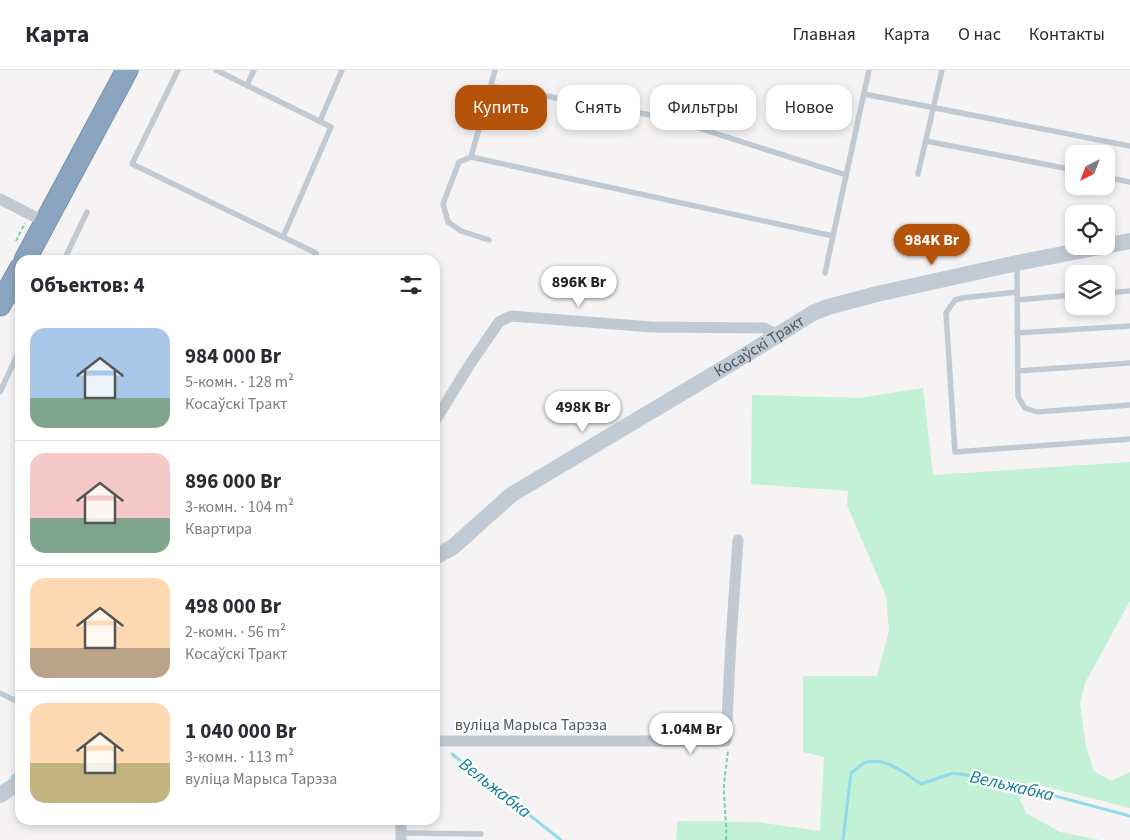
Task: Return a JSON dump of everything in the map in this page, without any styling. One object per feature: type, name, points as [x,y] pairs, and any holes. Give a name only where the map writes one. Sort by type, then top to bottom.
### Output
[{"type":"highway","points":[[28,255],[127,70]]},
{"type":"highway","points":[[0,305],[15,278]]},
{"type":"main road","name":"Косаўскі Тракт","points":[[440,554],[461,541],[511,495],[813,314],[828,307],[1017,263],[1130,242]]},
{"type":"main road","points":[[0,794],[15,785]]},
{"type":"street","points":[[0,199],[45,222]]},
{"type":"street","points":[[440,413],[499,322],[511,316],[652,327],[764,328],[776,337]]},
{"type":"street","points":[[726,742],[730,640],[738,540]]},
{"type":"street","name":"вуліца Марыса Тарэза","points":[[440,741],[726,742]]},
{"type":"lane","points":[[178,70],[132,164],[316,253],[316,255]]},
{"type":"lane","points":[[216,70],[331,127],[283,237]]},
{"type":"lane","points":[[247,85],[254,70]]},
{"type":"lane","points":[[320,121],[342,70]]},
{"type":"lane","points":[[491,85],[495,70]]},
{"type":"lane","points":[[825,273],[869,70]]},
{"type":"lane","points":[[918,174],[942,70]]},
{"type":"lane","points":[[864,94],[1130,146]]},
{"type":"lane","points":[[547,96],[667,118],[846,175]]},
{"type":"lane","points":[[471,157],[479,130]]},
{"type":"lane","points":[[926,140],[1065,168]]},
{"type":"lane","points":[[489,240],[461,231],[448,222],[443,204],[459,162],[471,157],[833,236]]},
{"type":"lane","points":[[1115,179],[1130,182]]},
{"type":"lane","points":[[66,255],[87,212]]},
{"type":"lane","points":[[1017,263],[1018,397],[1025,408],[1037,412],[1130,405]]},
{"type":"lane","points":[[1115,292],[1130,291]]},
{"type":"lane","points":[[1017,292],[955,300],[946,313],[955,452],[1130,439]]},
{"type":"lane","points":[[1017,300],[1065,296]]},
{"type":"lane","points":[[1017,333],[1130,326]]},
{"type":"lane","points":[[0,392],[15,360]]},
{"type":"lane","points":[[1018,371],[1130,362]]},
{"type":"lane","points":[[0,692],[14,700]]},
{"type":"lane","points":[[401,836],[481,834]]},
{"type":"path","points":[[726,742],[728,751],[724,789],[724,812],[727,827],[726,840]]},
{"type":"green space","points":[[923,388],[933,475],[1130,462],[1130,601],[1085,683],[1080,704],[1086,747],[1094,771],[1111,781],[1130,772],[1130,808],[1028,782],[1020,800],[1026,813],[1060,832],[1100,840],[676,840],[678,821],[757,822],[820,831],[824,757],[803,752],[803,676],[877,676],[889,631],[886,596],[847,505],[848,491],[751,484],[752,395],[859,398]]},
{"type":"waterway","name":"Вельжабка","points":[[452,754],[561,840]]},
{"type":"waterway","name":"Вельжабка","points":[[843,840],[851,773],[861,765],[874,761],[896,767],[921,784],[953,773],[992,779],[1130,816]]}]
